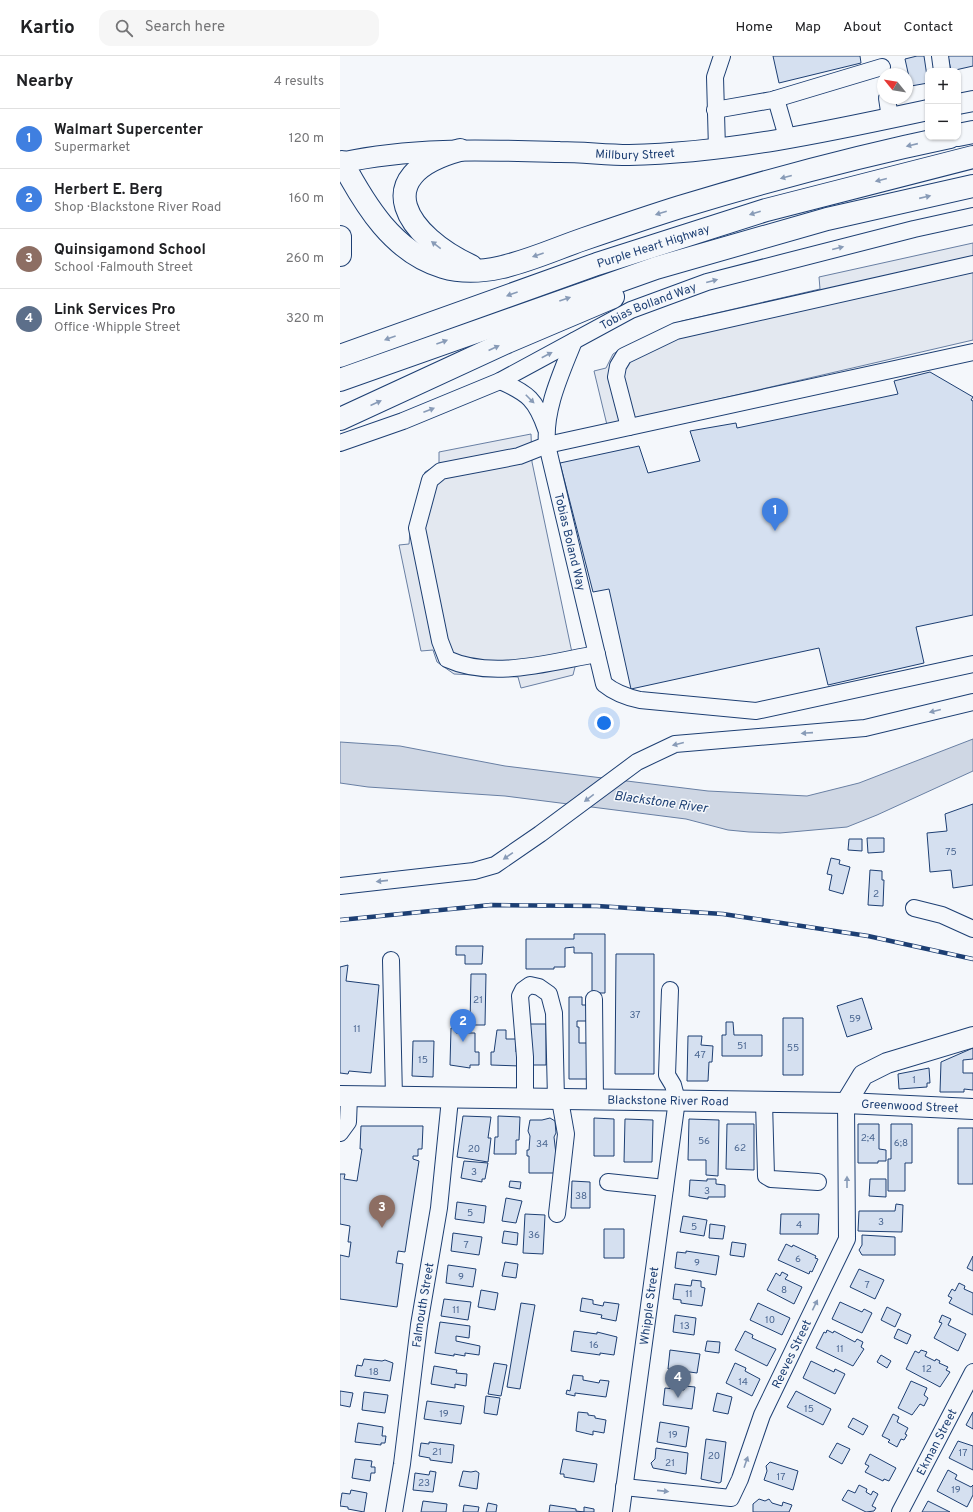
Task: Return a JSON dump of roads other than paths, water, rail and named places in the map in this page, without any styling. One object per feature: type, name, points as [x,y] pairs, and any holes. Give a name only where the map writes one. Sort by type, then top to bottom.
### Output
[{"type":"highway","points":[[961,134],[973,132]]},
{"type":"highway","points":[[341,162],[375,217],[388,232],[418,256],[454,270],[482,271],[525,259],[635,221],[736,191],[880,153],[937,140]]},
{"type":"highway","points":[[460,150],[440,155],[417,169],[404,190],[404,199],[411,218],[429,240],[455,258],[482,271]]},
{"type":"highway","name":"Purple Heart Highway","points":[[340,356],[597,264],[766,210],[973,157]]},
{"type":"highway","name":"Purple Heart Highway","points":[[340,380],[656,268],[751,239],[828,218],[973,186]]},
{"type":"highway","points":[[340,237],[340,255]]},
{"type":"highway","points":[[340,419],[514,339],[751,239]]},
{"type":"main road","points":[[961,103],[973,101]]},
{"type":"main road","name":"Millbury Street","points":[[341,162],[388,154],[460,150],[628,155],[717,149],[925,111]]},
{"type":"main road","points":[[846,1103],[863,1075],[887,1063],[973,1037]]},
{"type":"main road","name":"Blackstone River Road","points":[[344,1096],[450,1099],[677,1100],[846,1103]]},
{"type":"main road","name":"Greenwood Street","points":[[846,1103],[973,1109]]},
{"type":"street","points":[[717,149],[715,77],[722,56]]},
{"type":"street","points":[[940,56],[942,68]]},
{"type":"street","points":[[715,110],[776,99],[882,66]]},
{"type":"street","points":[[776,99],[787,137]]},
{"type":"street","points":[[888,104],[890,118]]},
{"type":"street","name":"Tobias Bolland Way","points":[[340,443],[403,421],[500,380],[631,310],[707,282],[899,233],[973,216]]},
{"type":"street","points":[[629,427],[616,377],[618,366],[624,356],[676,331],[973,264]]},
{"type":"street","name":"Tobias Boland Way","points":[[547,437],[551,406],[574,341]]},
{"type":"street","points":[[597,654],[517,668],[471,668],[447,659],[440,641],[417,528],[430,480],[435,474],[441,471],[518,456],[547,437],[629,427],[973,352]]},
{"type":"street","name":"Tobias Boland Way","points":[[500,380],[517,388],[530,398],[539,410],[547,437],[604,684],[612,691],[640,700],[756,711],[973,664]]},
{"type":"street","points":[[340,886],[486,868],[495,865],[540,834],[637,762],[675,744],[865,728],[973,702]]},
{"type":"street","points":[[914,908],[942,915],[973,929]]},
{"type":"street","points":[[391,960],[394,1098]]},
{"type":"street","points":[[525,1099],[520,996],[523,990],[530,985],[539,987],[549,994],[554,1013],[558,1100],[566,1134],[557,1214]]},
{"type":"street","points":[[670,990],[667,1075],[677,1100]]},
{"type":"street","points":[[594,999],[595,1100]]},
{"type":"street","points":[[344,1096],[344,1127]]},
{"type":"street","name":"Falmouth Street","points":[[394,1512],[402,1464],[419,1325],[439,1208],[450,1099]]},
{"type":"street","name":"Whipple Street","points":[[621,1512],[677,1100]]},
{"type":"street","points":[[764,1102],[766,1176],[771,1178],[818,1182]]},
{"type":"street","name":"Reeves Street","points":[[624,1486],[731,1498],[740,1479],[762,1416],[847,1239],[846,1103]]},
{"type":"street","points":[[608,1182],[665,1188]]},
{"type":"street","name":"Ekman Street","points":[[900,1512],[973,1372]]},
{"type":"water","name":"Blackstone River","points":[[973,739],[973,771],[877,815],[847,827],[780,833],[728,830],[686,819],[505,796],[368,787],[340,783],[340,742],[400,746],[505,766],[708,791],[807,796],[859,783]]},
{"type":"railway","points":[[340,920],[491,905],[597,906],[723,914],[868,936],[973,959]]},
{"type":"place","name":"Walmart Supercenter","points":[[775,531]]},
{"type":"place","name":"Herbert E. Berg","points":[[463,1042]]},
{"type":"place","name":"Quinsigamond School","points":[[382,1228]]},
{"type":"place","name":"Link Services Pro","points":[[678,1398]]}]
